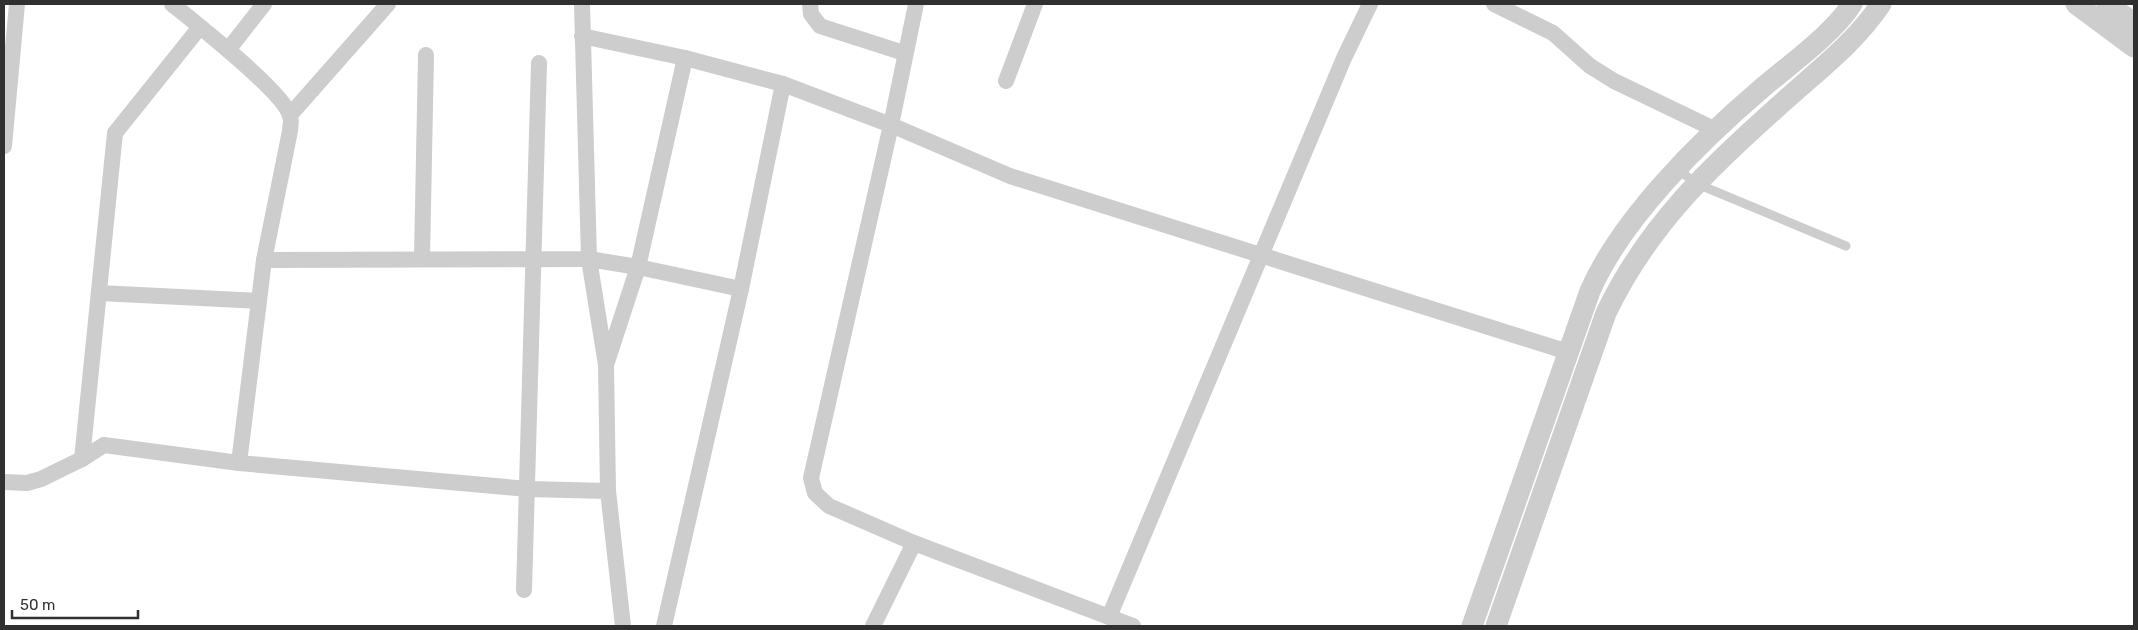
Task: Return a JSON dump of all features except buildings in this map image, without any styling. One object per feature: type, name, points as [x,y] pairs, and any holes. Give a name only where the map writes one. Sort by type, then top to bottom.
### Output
[{"type":"street","points":[[4,146],[17,4]]},
{"type":"street","points":[[172,4],[228,50],[275,93],[290,115],[290,131],[264,260],[239,463]]},
{"type":"street","points":[[228,50],[264,4]]},
{"type":"street","points":[[290,115],[388,4]]},
{"type":"street","points":[[582,4],[589,259],[606,365],[608,491],[623,626]]},
{"type":"street","points":[[810,4],[811,14],[820,26],[904,53]]},
{"type":"street","points":[[916,4],[904,53],[892,125],[810,478],[815,494],[829,506],[914,543],[1133,626]]},
{"type":"street","points":[[1006,81],[1035,4]]},
{"type":"street","points":[[1109,617],[1344,58],[1370,4]]},
{"type":"street","points":[[1494,4],[1553,33],[1590,66],[1614,81],[1716,130]]},
{"type":"street","points":[[1472,626],[1568,352],[1600,268],[1629,227],[1678,169],[1716,130],[1833,26],[1852,4]]},
{"type":"street","points":[[1496,626],[1606,312],[1622,278],[1639,252],[1695,183],[1853,39],[1881,4]]},
{"type":"street","points":[[2076,4],[2134,47]]},
{"type":"street","points":[[2107,4],[2134,23]]},
{"type":"street","points":[[82,459],[115,133],[200,27]]},
{"type":"street","points":[[582,36],[685,58],[783,84],[892,125],[1010,176],[1568,352]]},
{"type":"street","points":[[422,259],[426,55]]},
{"type":"street","points":[[606,365],[638,267],[685,58]]},
{"type":"street","points":[[524,590],[539,63]]},
{"type":"street","points":[[664,626],[741,289],[783,84]]},
{"type":"street","points":[[264,260],[589,259],[638,267],[741,289]]},
{"type":"street","points":[[99,293],[259,302]]},
{"type":"street","points":[[4,482],[27,483],[82,459],[104,445],[239,463],[528,489],[608,491]]},
{"type":"street","points":[[873,626],[914,543]]},
{"type":"lane","points":[[1678,169],[1695,183],[1846,246]]}]
